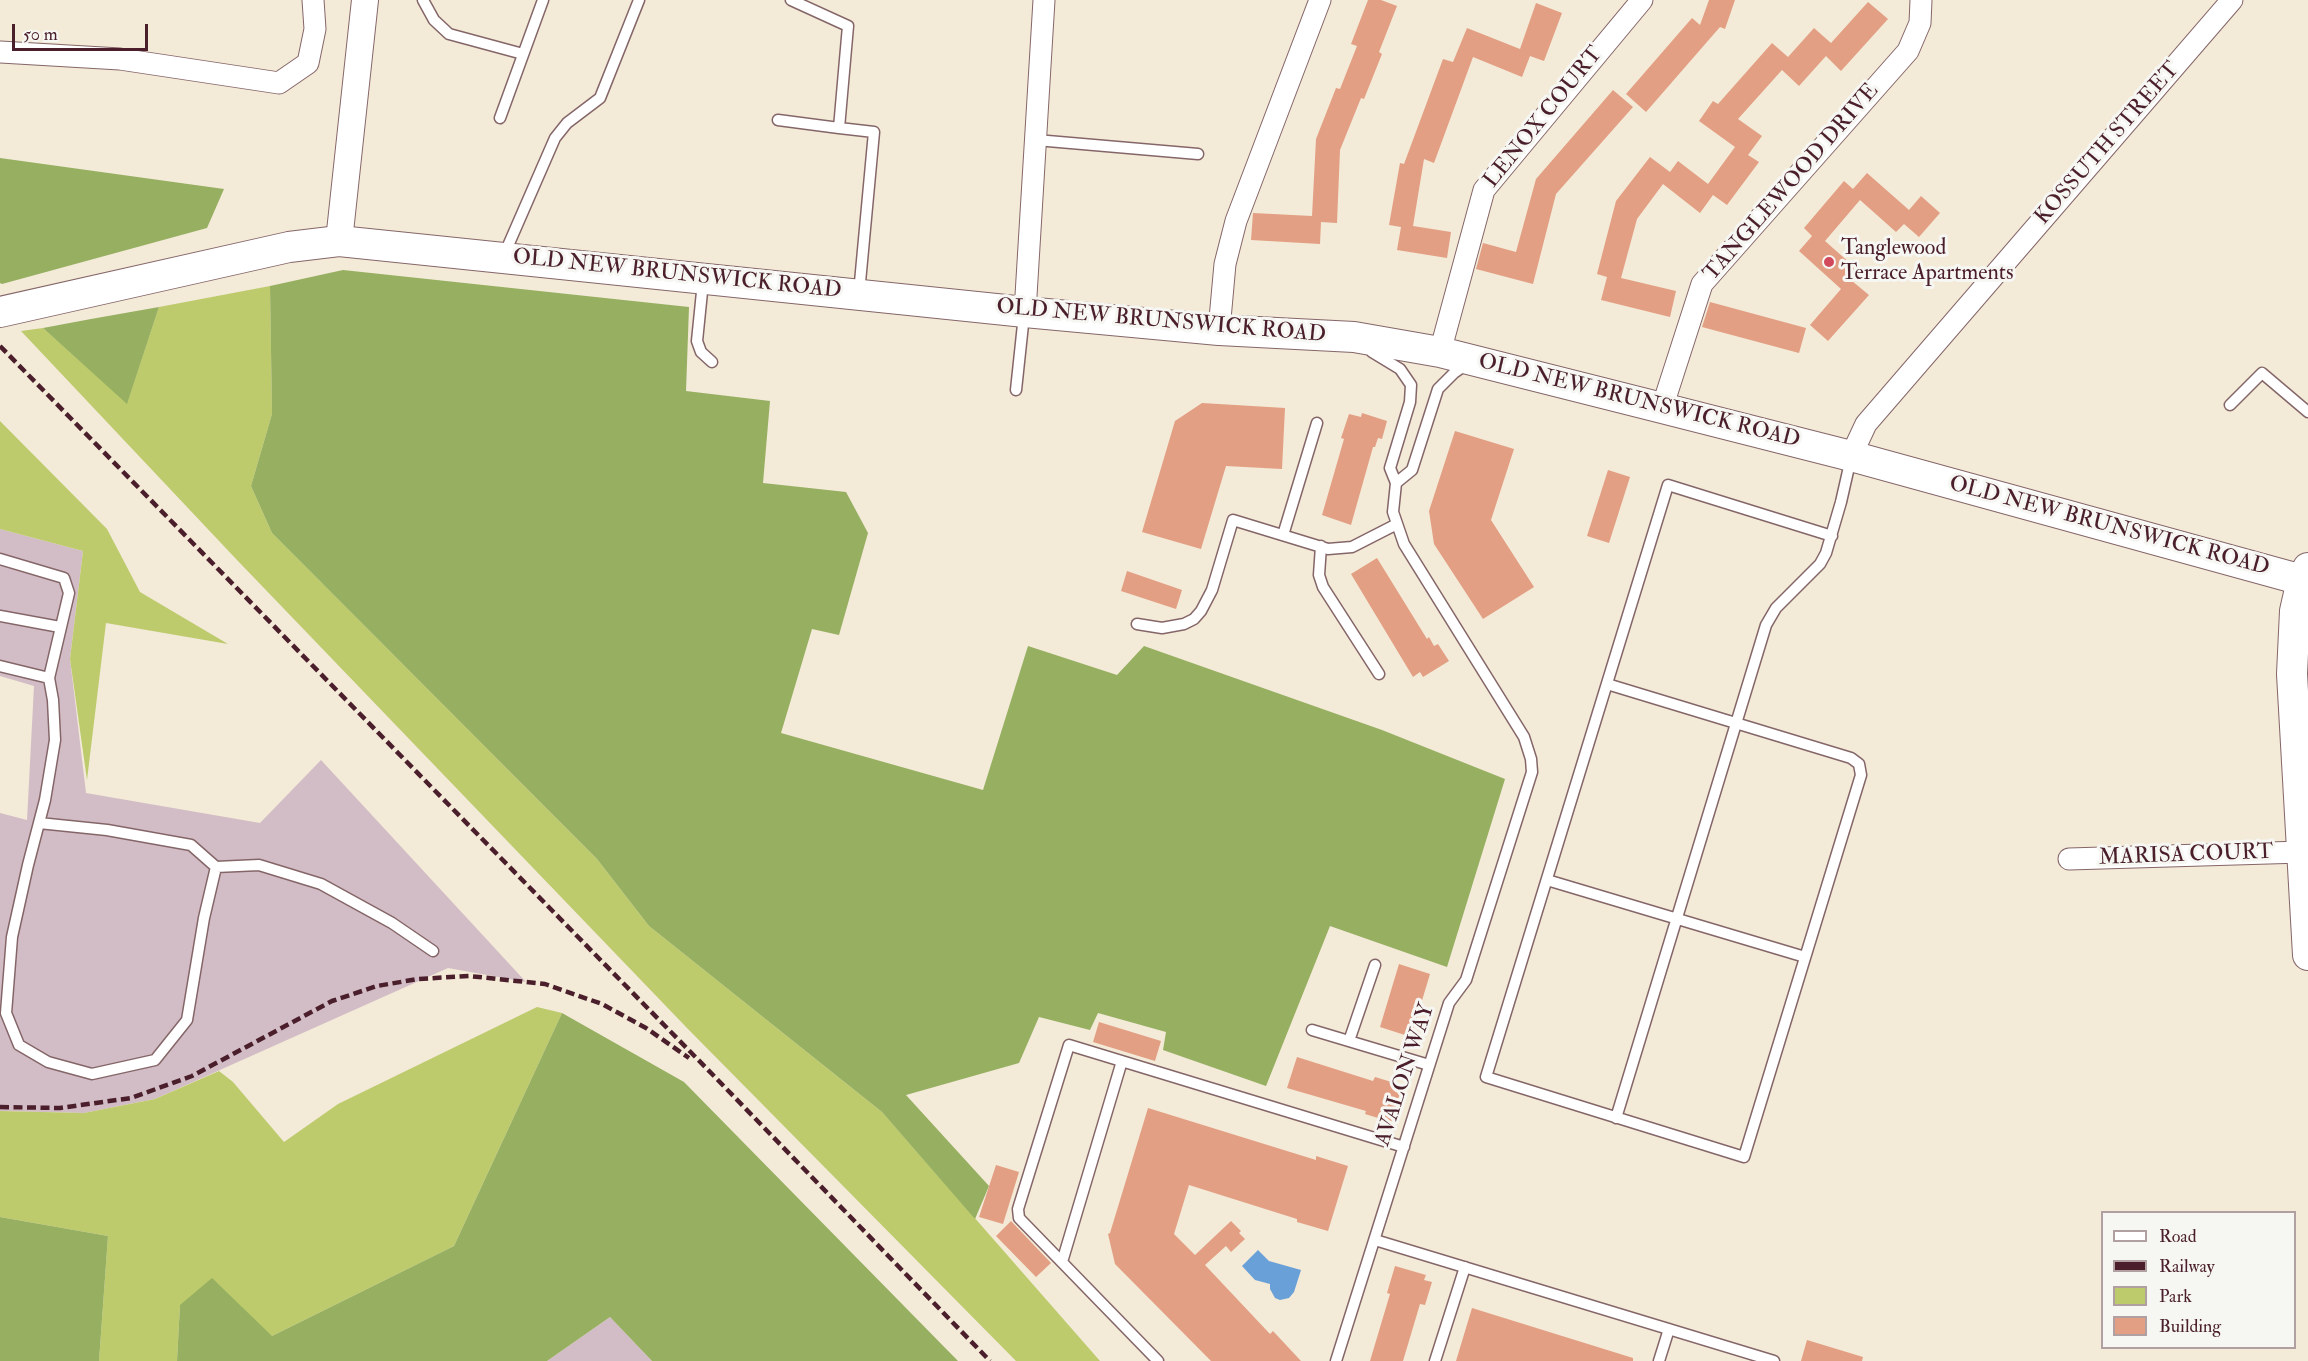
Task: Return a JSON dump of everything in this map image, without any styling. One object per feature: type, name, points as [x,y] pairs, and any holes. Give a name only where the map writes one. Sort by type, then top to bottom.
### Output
[{"type":"main road","name":"OLD NEW BRUNSWICK ROAD","points":[[1,312],[289,247],[339,241],[1025,312],[1219,330],[1354,337],[1440,352],[2305,574]]},
{"type":"main road","points":[[2305,574],[2295,611],[2292,674],[2307,936]]},
{"type":"street","points":[[0,52],[120,59],[279,83],[308,63],[315,30],[313,0]]},
{"type":"street","points":[[339,241],[365,0]]},
{"type":"street","points":[[1025,312],[1044,0]]},
{"type":"street","points":[[1219,330],[1225,264],[1236,221],[1320,0]]},
{"type":"street","name":"LENOX COURT","points":[[1440,352],[1484,189],[1642,0]]},
{"type":"street","name":"TANGLEWOOD DRIVE","points":[[1662,408],[1702,284],[1908,51],[1920,23],[1921,0]]},
{"type":"street","name":"KOSSUTH STREET","points":[[1851,456],[1866,424],[2232,0]]},
{"type":"street","name":"MARISA COURT","points":[[2070,859],[2302,852]]},
{"type":"lane","points":[[423,0],[434,20],[449,34],[523,54]]},
{"type":"lane","points":[[500,118],[543,0]]},
{"type":"lane","points":[[503,258],[555,138],[567,123],[600,98],[639,0]]},
{"type":"lane","points":[[791,0],[848,26],[839,128]]},
{"type":"lane","points":[[777,120],[874,132],[859,294]]},
{"type":"lane","points":[[1036,140],[1198,154]]},
{"type":"lane","points":[[704,278],[697,341],[701,352],[712,362]]},
{"type":"lane","points":[[1016,390],[1025,312]]},
{"type":"lane","name":"AVALON WAY","points":[[1336,336],[1383,357],[1401,369],[1412,385],[1410,402],[1390,468],[1396,483],[1393,512],[1404,544],[1524,737],[1532,759],[1532,772],[1466,980],[1449,1003],[1336,1361]]},
{"type":"lane","points":[[1396,483],[1412,470],[1438,389],[1472,360]]},
{"type":"lane","points":[[2230,405],[2262,373],[2308,412]]},
{"type":"lane","points":[[1283,535],[1317,423]]},
{"type":"lane","points":[[1616,1118],[1770,616],[1820,564],[1832,536],[1851,456]]},
{"type":"lane","points":[[1607,684],[1851,758],[1859,764],[1861,775],[1744,1157],[1486,1077],[1668,485],[1832,536]]},
{"type":"lane","points":[[1137,624],[1162,628],[1184,624],[1194,619],[1212,590],[1233,520],[1328,549],[1352,547],[1397,524]]},
{"type":"lane","points":[[1321,546],[1319,574],[1323,587],[1379,674]]},
{"type":"lane","points":[[0,559],[64,578],[69,593],[49,678],[53,700],[55,740],[39,823],[12,937],[3,1016],[19,1045],[48,1062],[92,1074],[155,1060],[187,1020],[204,918],[216,867]]},
{"type":"lane","points":[[0,616],[60,627]]},
{"type":"lane","points":[[0,666],[49,678]]},
{"type":"lane","points":[[39,823],[107,830],[191,845],[216,867],[260,865],[321,884],[392,923],[433,951]]},
{"type":"lane","points":[[1547,880],[1805,957]]},
{"type":"lane","points":[[1349,1041],[1375,965]]},
{"type":"lane","points":[[1312,1030],[1429,1065]]},
{"type":"lane","points":[[1158,1361],[1019,1218],[1018,1209],[1069,1045],[1404,1147]]},
{"type":"lane","points":[[1062,1262],[1122,1061]]},
{"type":"lane","points":[[1375,1240],[1774,1361]]},
{"type":"lane","points":[[1435,1361],[1465,1267]]},
{"type":"lane","points":[[1659,1361],[1669,1329]]},
{"type":"shaded area","points":[[0,529],[83,551],[70,659],[86,793],[260,823],[321,760],[526,982],[448,968],[155,1099],[84,1113],[0,1111],[0,813],[27,820],[34,686],[0,676]]},
{"type":"shaded area","points":[[610,1317],[652,1361],[547,1361]]},
{"type":"green space","points":[[0,158],[224,189],[207,228],[2,284],[0,283]]},
{"type":"green space","points":[[343,270],[689,307],[686,391],[770,401],[763,483],[846,492],[868,533],[839,635],[812,629],[781,733],[983,790],[1028,646],[1117,675],[1144,646],[1382,730],[1505,779],[1447,967],[1330,926],[1266,1086],[1163,1050],[1166,1032],[1098,1013],[1090,1030],[1039,1017],[1019,1063],[906,1095],[989,1186],[975,1219],[882,1112],[649,926],[597,859],[272,533],[251,486],[272,414],[270,286]]},
{"type":"green space","points":[[270,286],[272,414],[251,486],[272,533],[597,859],[649,926],[882,1112],[1100,1361],[1016,1361],[687,1028],[237,560],[21,331],[43,328],[127,403],[159,307]]},
{"type":"green space","points":[[159,307],[127,404],[43,328],[91,319]]},
{"type":"green space","points":[[0,421],[107,529],[140,592],[228,644],[106,623],[87,780],[70,659],[83,551],[0,529]]},
{"type":"green space","points":[[537,1007],[562,1013],[454,1246],[272,1336],[180,1305],[177,1361],[99,1361],[108,1236],[0,1217],[0,1111],[84,1113],[155,1099],[219,1071],[233,1082],[284,1142],[338,1104]]},
{"type":"green space","points":[[562,1013],[684,1082],[958,1361],[652,1361],[610,1317],[547,1361],[177,1361],[180,1305],[212,1278],[272,1336],[454,1246]]},
{"type":"green space","points":[[0,1217],[108,1236],[99,1361],[0,1361]]},
{"type":"water","points":[[1258,1250],[1269,1261],[1301,1270],[1294,1292],[1289,1298],[1280,1300],[1275,1298],[1270,1284],[1255,1280],[1242,1266]]},
{"type":"building","points":[[1368,0],[1381,0],[1397,6],[1379,52],[1382,54],[1340,150],[1337,223],[1321,222],[1320,244],[1251,240],[1253,213],[1312,216],[1316,139],[1336,88],[1340,89],[1357,46],[1351,44]]},
{"type":"building","points":[[1709,0],[1735,0],[1725,29],[1720,27],[1646,112],[1626,94],[1692,18],[1700,25]]},
{"type":"building","points":[[1868,2],[1888,19],[1841,71],[1826,56],[1799,86],[1782,70],[1738,119],[1762,136],[1748,155],[1759,162],[1727,205],[1713,195],[1700,213],[1663,184],[1637,219],[1621,278],[1676,291],[1670,317],[1601,300],[1607,277],[1597,274],[1616,201],[1650,157],[1670,172],[1678,161],[1708,184],[1735,147],[1699,121],[1713,101],[1718,104],[1772,43],[1788,57],[1814,28],[1831,43]]},
{"type":"building","points":[[1536,3],[1562,13],[1544,61],[1530,56],[1522,77],[1473,57],[1434,163],[1424,159],[1413,226],[1451,232],[1447,258],[1397,250],[1401,227],[1389,225],[1400,163],[1404,164],[1443,59],[1453,62],[1467,28],[1520,49]]},
{"type":"building","points":[[1613,90],[1633,107],[1556,194],[1533,284],[1476,269],[1483,243],[1516,252],[1536,179]]},
{"type":"building","name":"Tanglewood Terrace Apartments","points":[[1867,173],[1909,210],[1921,196],[1940,213],[1919,237],[1904,224],[1896,232],[1860,200],[1825,241],[1860,272],[1852,281],[1869,295],[1828,341],[1810,325],[1841,289],[1799,251],[1812,236],[1804,228],[1844,181],[1853,189]]},
{"type":"building","name":"Tanglewood Terrace Apartments","points":[[1710,302],[1806,328],[1799,353],[1702,327]]},
{"type":"building","points":[[1202,403],[1285,408],[1282,469],[1226,466],[1201,549],[1142,532],[1175,421]]},
{"type":"building","points":[[1362,413],[1387,421],[1382,439],[1378,438],[1373,447],[1351,525],[1322,515],[1349,414],[1361,417]]},
{"type":"building","points":[[1455,431],[1514,449],[1491,520],[1534,587],[1483,619],[1434,544],[1429,511]]},
{"type":"building","points":[[1608,470],[1630,477],[1609,543],[1587,536]]},
{"type":"building","points":[[1377,558],[1427,639],[1429,637],[1434,646],[1438,644],[1449,661],[1423,677],[1420,672],[1413,677],[1351,574]]},
{"type":"building","points":[[1127,571],[1182,590],[1176,609],[1121,591]]},
{"type":"building","points":[[1399,964],[1430,974],[1411,1037],[1380,1027]]},
{"type":"building","points":[[1099,1022],[1161,1041],[1155,1061],[1093,1042]]},
{"type":"building","points":[[1297,1057],[1373,1081],[1375,1077],[1398,1084],[1395,1092],[1400,1093],[1391,1122],[1365,1114],[1366,1111],[1287,1088]]},
{"type":"building","points":[[1148,1108],[1316,1160],[1316,1156],[1348,1166],[1328,1231],[1189,1185],[1174,1234],[1195,1255],[1231,1221],[1241,1231],[1239,1233],[1245,1239],[1231,1252],[1226,1246],[1205,1265],[1270,1334],[1273,1331],[1301,1361],[1211,1361],[1115,1264],[1108,1234]]},
{"type":"building","points":[[996,1165],[1019,1172],[1003,1224],[979,1217]]},
{"type":"building","points":[[1011,1221],[1051,1263],[1036,1277],[996,1236]]},
{"type":"building","points":[[1395,1266],[1426,1275],[1424,1280],[1432,1282],[1425,1305],[1420,1304],[1403,1361],[1370,1361],[1390,1294],[1387,1293]]},
{"type":"building","points":[[1472,1308],[1633,1358],[1633,1361],[1456,1361]]},
{"type":"building","points":[[1807,1340],[1863,1357],[1862,1361],[1801,1361]]},
{"type":"railway","points":[[0,346],[990,1361]]},
{"type":"railway","points":[[0,1107],[60,1108],[131,1098],[192,1076],[332,1001],[377,986],[418,979],[469,976],[545,984],[602,1004],[646,1028],[689,1058]]},
{"type":"place","name":"Tanglewood Terrace Apartments","points":[[1829,262]]}]
